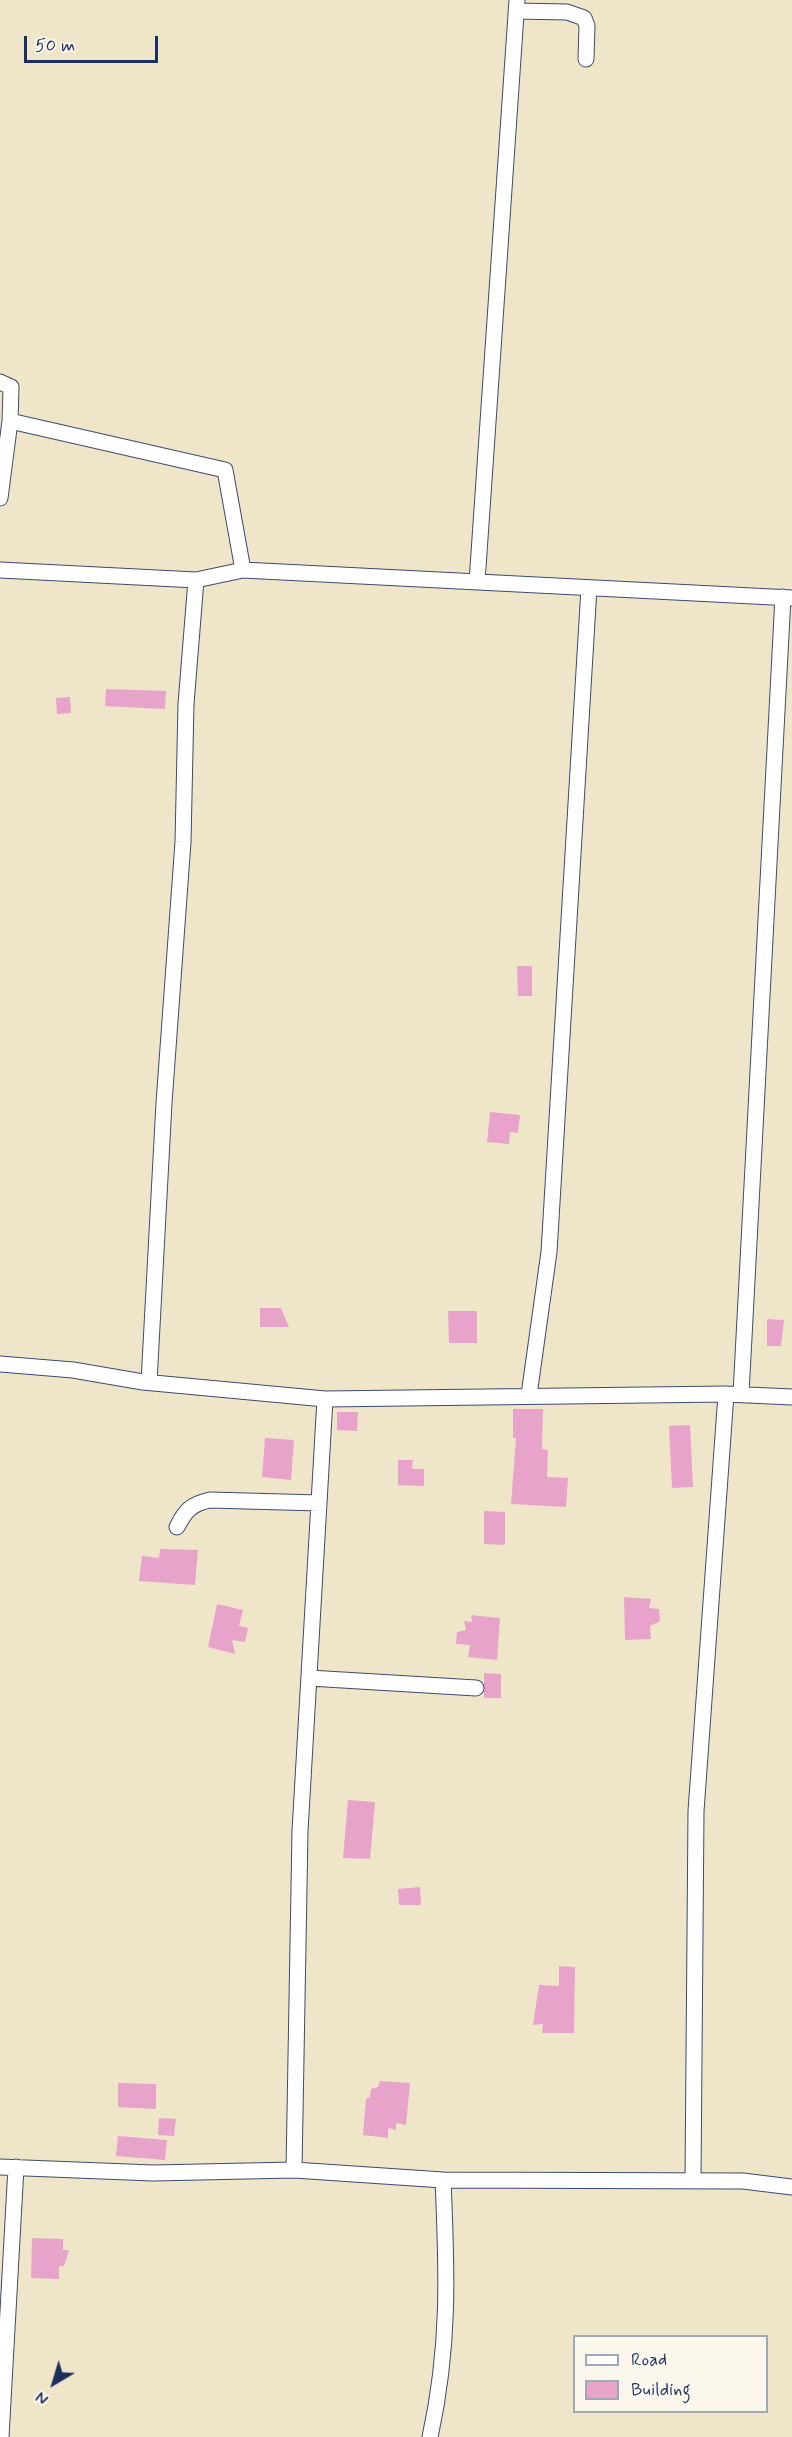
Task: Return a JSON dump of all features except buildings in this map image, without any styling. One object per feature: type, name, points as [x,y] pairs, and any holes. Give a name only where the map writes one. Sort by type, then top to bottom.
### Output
[{"type":"street","points":[[477,582],[516,6],[567,12],[584,18],[587,26],[586,59]]},
{"type":"street","points":[[0,382],[11,387],[10,421],[0,498]]},
{"type":"street","points":[[10,421],[225,470],[243,570]]},
{"type":"street","points":[[0,570],[196,580],[243,570],[787,597],[734,1394],[696,1811],[693,2180]]},
{"type":"street","points":[[149,1383],[164,1103],[183,842],[186,704],[196,580]]},
{"type":"street","points":[[529,1395],[549,1252],[589,588]]},
{"type":"street","points":[[0,1364],[74,1370],[149,1383],[326,1399],[734,1394],[792,1397]]},
{"type":"street","points":[[294,2170],[300,1831],[326,1399]]},
{"type":"street","points":[[177,1527],[186,1510],[195,1503],[210,1500],[319,1503]]},
{"type":"street","points":[[309,1678],[476,1688]]},
{"type":"street","points":[[0,2167],[153,2173],[294,2170],[443,2180],[742,2181],[792,2187]]},
{"type":"street","points":[[1,2437],[16,2168]]},
{"type":"street","points":[[430,2437],[444,2359],[448,2302],[443,2180]]}]
